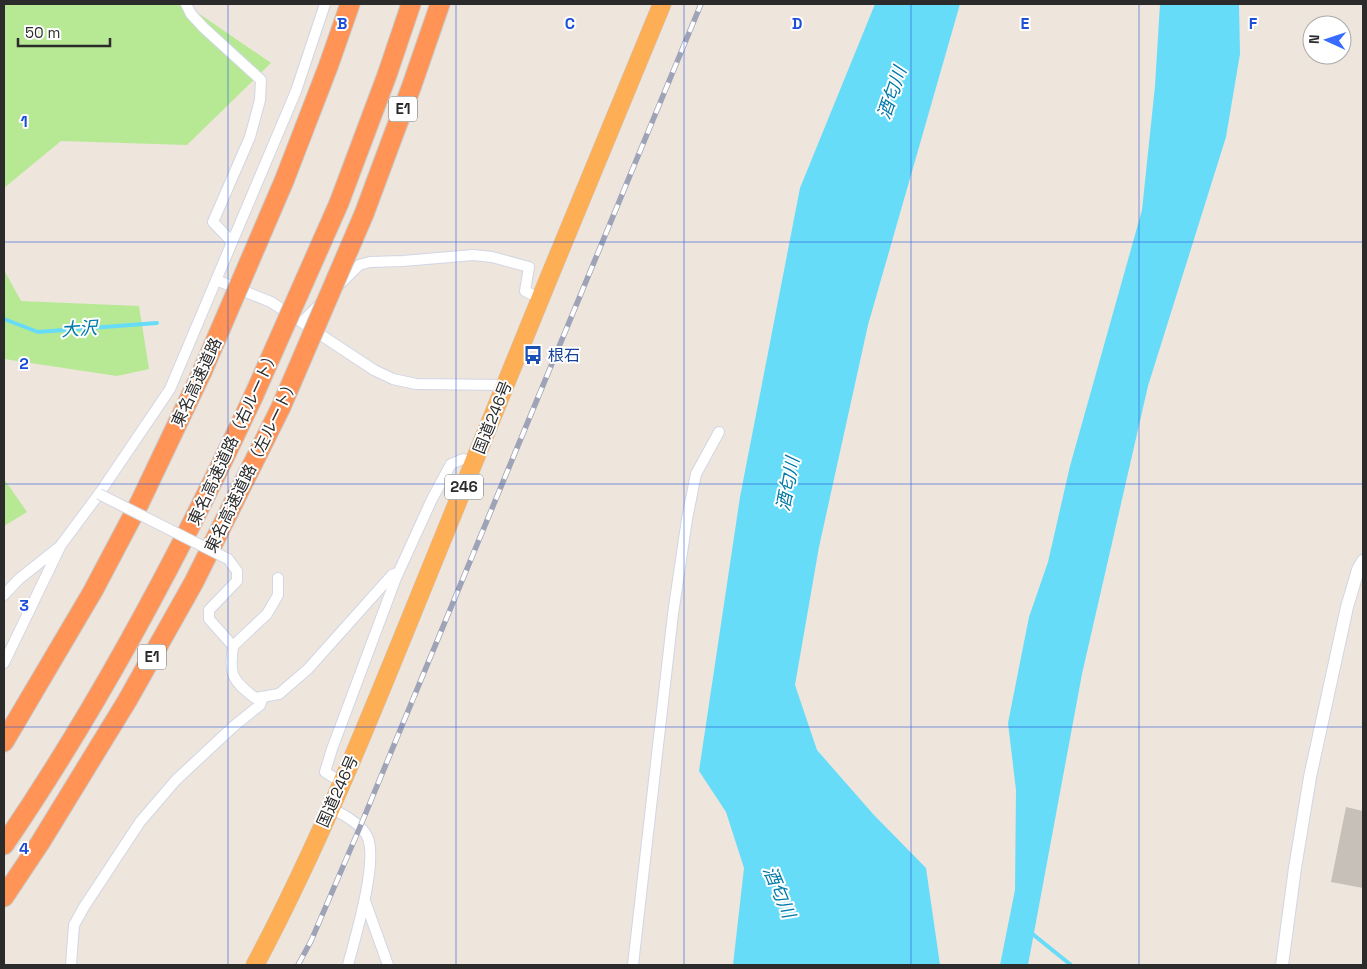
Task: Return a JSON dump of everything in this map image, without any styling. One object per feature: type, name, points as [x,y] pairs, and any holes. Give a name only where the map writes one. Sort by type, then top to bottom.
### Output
[{"type":"highway","name":"東名高速道路","points":[[4,742],[93,591],[140,502],[202,372],[284,181],[350,4]]},
{"type":"highway","name":"東名高速道路（右ルート）","points":[[4,845],[66,750],[149,609],[217,475],[339,203],[387,75],[411,4]]},
{"type":"highway","name":"東名高速道路（左ルート）","points":[[4,897],[40,843],[128,701],[194,582],[281,407],[364,214],[440,4]]},
{"type":"highway","name":"国道246号","points":[[255,965],[292,893],[330,808],[662,4]]},
{"type":"street","points":[[186,4],[191,14],[204,28],[261,80],[260,100],[250,136],[213,222],[232,242]]},
{"type":"street","points":[[4,663],[61,546],[99,494],[170,389],[296,91],[326,4]]},
{"type":"street","points":[[302,322],[359,264],[370,262],[473,255],[492,257],[529,267],[526,291],[539,298]]},
{"type":"street","points":[[216,280],[271,302],[374,370],[394,379],[416,384],[505,385]]},
{"type":"street","points":[[633,965],[672,624],[687,519],[696,474],[720,432]]},
{"type":"street","points":[[341,782],[325,772],[335,740],[398,573],[432,499],[451,464],[463,459],[474,462]]},
{"type":"street","points":[[99,494],[228,559],[237,571],[237,581],[209,610],[209,619],[233,646],[232,674],[241,687],[256,698],[279,694],[308,669],[392,575],[398,573]]},
{"type":"street","points":[[4,596],[19,579],[61,546]]},
{"type":"street","points":[[1282,965],[1310,777],[1347,607],[1358,570],[1363,561]]},
{"type":"street","points":[[233,646],[267,614],[278,595],[278,578]]},
{"type":"street","points":[[71,965],[74,925],[140,822],[176,780],[226,733],[260,705],[263,697]]},
{"type":"street","points":[[330,808],[360,827],[369,842],[370,854],[365,901],[348,965]]},
{"type":"street","points":[[365,901],[388,965]]},
{"type":"green space","points":[[4,4],[185,4],[271,63],[187,145],[61,141],[4,188]]},
{"type":"green space","points":[[4,270],[21,301],[139,306],[149,369],[117,376],[4,359]]},
{"type":"green space","points":[[4,479],[27,512],[4,526]]},
{"type":"water","name":"酒匂川","points":[[875,4],[960,4],[868,325],[819,547],[795,685],[817,750],[873,814],[926,868],[940,965],[733,965],[744,868],[726,812],[699,771],[740,497],[800,188]]},
{"type":"water","points":[[1160,4],[1239,4],[1240,54],[1226,137],[1148,386],[1082,674],[1028,965],[1000,965],[1015,890],[1016,790],[1008,723],[1029,617],[1048,562],[1070,466],[1142,210],[1155,86]]},
{"type":"building","points":[[1346,807],[1363,811],[1363,888],[1331,882]]},
{"type":"waterway","name":"大沢","points":[[4,319],[38,332],[157,323]]},
{"type":"waterway","points":[[1030,932],[1071,965]]},
{"type":"railway","points":[[298,965],[311,941],[360,827],[701,4]]},
{"type":"place","name":"根石","points":[[533,355]]}]
